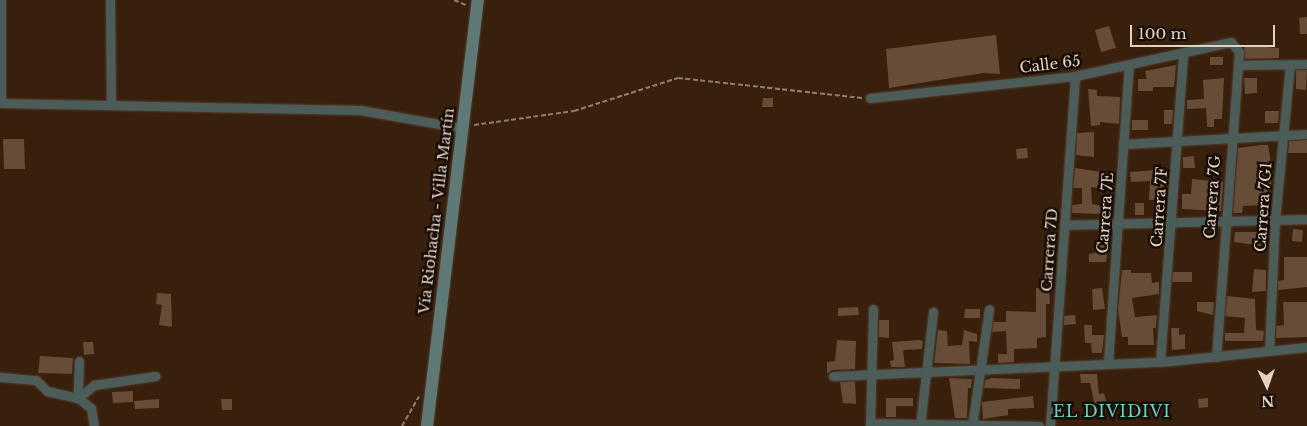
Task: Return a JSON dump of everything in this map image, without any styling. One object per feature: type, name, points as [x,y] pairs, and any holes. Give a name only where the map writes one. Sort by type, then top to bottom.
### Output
[{"type":"main road","name":"Vía Riohacha - Villa Martín","points":[[427,426],[478,0]]},
{"type":"street","points":[[0,0],[0,102],[360,110],[462,128]]},
{"type":"street","points":[[110,0],[111,105]]},
{"type":"street","name":"Calle 65","points":[[870,98],[1075,76],[1183,55],[1218,43],[1231,42]]},
{"type":"street","name":"Carrera 7G","points":[[1216,357],[1230,138],[1239,52],[1231,42]]},
{"type":"street","name":"Carrera 7F","points":[[1160,362],[1172,222],[1183,55]]},
{"type":"street","name":"Carrera 7G1","points":[[1269,351],[1275,220],[1290,64]]},
{"type":"street","points":[[1238,65],[1307,64]]},
{"type":"street","name":"Carrera 7E","points":[[1108,364],[1129,65]]},
{"type":"street","name":"Carrera 7D","points":[[1050,426],[1075,76]]},
{"type":"street","points":[[1123,144],[1307,134]]},
{"type":"street","points":[[1064,225],[1307,219]]},
{"type":"street","points":[[873,309],[870,424],[1039,426]]},
{"type":"street","points":[[972,425],[978,370],[989,309]]},
{"type":"street","points":[[920,425],[928,372],[933,312]]},
{"type":"street","points":[[833,376],[1160,362],[1307,347]]},
{"type":"street","points":[[78,398],[79,361]]},
{"type":"street","points":[[78,398],[94,385],[155,376]]},
{"type":"street","points":[[0,377],[36,380],[47,391],[78,398],[91,408],[94,426]]},
{"type":"path","points":[[462,128],[496,120],[574,111],[678,78],[870,98]]},
{"type":"path","points":[[402,426],[420,396]]},
{"type":"building","points":[[1307,17],[1307,34],[1300,34],[1299,18]]},
{"type":"building","points":[[1109,26],[1116,48],[1101,52],[1095,30]]},
{"type":"building","points":[[996,35],[1000,74],[983,73],[889,88],[886,49]]},
{"type":"building","points":[[1244,45],[1279,48],[1279,58],[1245,59]]},
{"type":"building","points":[[1210,57],[1223,57],[1223,65],[1210,65]]},
{"type":"building","points":[[1176,65],[1174,87],[1153,87],[1153,91],[1138,91],[1138,79],[1147,79],[1145,71]]},
{"type":"building","points":[[1296,70],[1307,70],[1306,90],[1296,89]]},
{"type":"building","points":[[1224,78],[1222,119],[1214,119],[1214,127],[1207,127],[1206,108],[1187,109],[1187,100],[1204,99],[1203,80]]},
{"type":"building","points":[[1244,78],[1257,78],[1257,93],[1245,94]]},
{"type":"building","points":[[1088,89],[1097,90],[1097,96],[1120,97],[1119,124],[1100,122],[1100,125],[1091,126]]},
{"type":"building","points":[[763,98],[773,98],[773,107],[762,107]]},
{"type":"building","points":[[1164,110],[1173,110],[1172,124],[1164,124]]},
{"type":"building","points":[[1265,111],[1279,111],[1278,123],[1265,123]]},
{"type":"building","points":[[1132,120],[1148,120],[1148,130],[1132,130]]},
{"type":"building","points":[[1094,132],[1094,157],[1076,155],[1077,133]]},
{"type":"building","points":[[3,139],[24,139],[25,169],[4,169]]},
{"type":"building","points":[[1307,140],[1307,153],[1288,153],[1289,141]]},
{"type":"building","points":[[1268,145],[1272,170],[1269,214],[1264,214],[1264,205],[1243,206],[1242,213],[1233,213],[1238,148]]},
{"type":"building","points":[[1027,148],[1028,158],[1017,159],[1016,149]]},
{"type":"building","points":[[1194,156],[1195,168],[1183,168],[1183,157]]},
{"type":"building","points":[[1075,168],[1115,174],[1113,190],[1091,187],[1092,204],[1102,206],[1101,214],[1072,213],[1072,205],[1082,204],[1082,188],[1073,188]]},
{"type":"building","points":[[1157,170],[1157,173],[1168,172],[1167,181],[1164,181],[1164,191],[1159,190],[1159,200],[1149,200],[1150,181],[1131,182],[1130,172]]},
{"type":"building","points":[[1192,179],[1223,182],[1221,211],[1182,209],[1182,194],[1191,194]]},
{"type":"building","points":[[1135,203],[1144,203],[1144,215],[1135,215]]},
{"type":"building","points":[[1293,229],[1303,230],[1302,242],[1292,241]]},
{"type":"building","points":[[1235,232],[1261,232],[1261,246],[1234,242]]},
{"type":"building","points":[[1096,242],[1109,243],[1106,262],[1089,262],[1089,254],[1095,253]]},
{"type":"building","points":[[1284,257],[1307,257],[1307,287],[1278,290],[1278,281],[1284,280]]},
{"type":"building","points":[[1254,269],[1266,270],[1266,291],[1252,292]]},
{"type":"building","points":[[1122,270],[1131,270],[1131,273],[1151,273],[1152,283],[1159,282],[1159,294],[1132,298],[1135,317],[1157,315],[1156,328],[1153,328],[1154,345],[1128,345],[1128,337],[1122,337],[1118,309]]},
{"type":"building","points":[[1173,272],[1192,272],[1192,282],[1172,282]]},
{"type":"building","points":[[1036,288],[1049,288],[1050,304],[1046,304],[1046,337],[1037,338],[1037,348],[1014,349],[1014,362],[998,363],[998,354],[1007,354],[1006,331],[992,332],[993,322],[1006,322],[1006,311],[1036,312]]},
{"type":"building","points":[[1102,288],[1105,309],[1093,310],[1092,289]]},
{"type":"building","points":[[157,293],[171,294],[172,327],[159,325],[162,305],[156,304]]},
{"type":"building","points":[[1227,296],[1255,299],[1256,330],[1264,331],[1263,341],[1225,341],[1225,333],[1244,333],[1245,318],[1225,316]]},
{"type":"building","points":[[1197,302],[1214,302],[1213,315],[1197,311]]},
{"type":"building","points":[[1283,302],[1307,302],[1307,337],[1276,338],[1276,326],[1284,325]]},
{"type":"building","points":[[858,307],[859,315],[838,316],[838,308]]},
{"type":"building","points":[[965,309],[980,309],[980,318],[964,318]]},
{"type":"building","points":[[1075,315],[1076,324],[1064,325],[1064,316]]},
{"type":"building","points":[[879,320],[889,320],[889,338],[879,337]]},
{"type":"building","points":[[1084,325],[1092,325],[1092,335],[1104,335],[1102,353],[1092,353],[1091,343],[1085,343]]},
{"type":"building","points":[[1171,328],[1179,328],[1179,335],[1185,334],[1185,349],[1172,350]]},
{"type":"building","points":[[938,330],[947,331],[948,346],[962,345],[964,330],[977,334],[977,342],[969,341],[970,364],[934,363]]},
{"type":"building","points":[[837,340],[856,341],[855,369],[832,370],[827,374],[827,362],[835,361]]},
{"type":"building","points":[[923,341],[922,349],[903,350],[905,367],[891,367],[890,361],[894,360],[892,342]]},
{"type":"building","points":[[83,342],[93,342],[94,354],[84,355]]},
{"type":"building","points":[[40,356],[73,358],[72,374],[38,373]]},
{"type":"building","points":[[1080,374],[1097,374],[1099,394],[1104,393],[1107,404],[1095,406],[1090,383],[1081,383]]},
{"type":"building","points":[[949,378],[972,379],[971,388],[968,388],[967,418],[955,418]]},
{"type":"building","points":[[992,378],[1020,379],[1020,389],[984,388],[985,380]]},
{"type":"building","points":[[855,381],[856,404],[843,403],[840,382]]},
{"type":"building","points":[[133,391],[133,402],[113,403],[112,392]]},
{"type":"building","points":[[1033,396],[1034,408],[1008,409],[1008,415],[983,419],[982,402]]},
{"type":"building","points":[[886,398],[913,398],[913,406],[896,406],[896,417],[886,417]]},
{"type":"building","points":[[1208,398],[1208,407],[1199,408],[1198,399]]},
{"type":"building","points":[[159,399],[159,408],[135,409],[134,401]]},
{"type":"building","points":[[221,399],[232,399],[232,410],[222,410]]},
{"type":"district","name":"EL DIVIDIVI","points":[[1112,411]]}]
